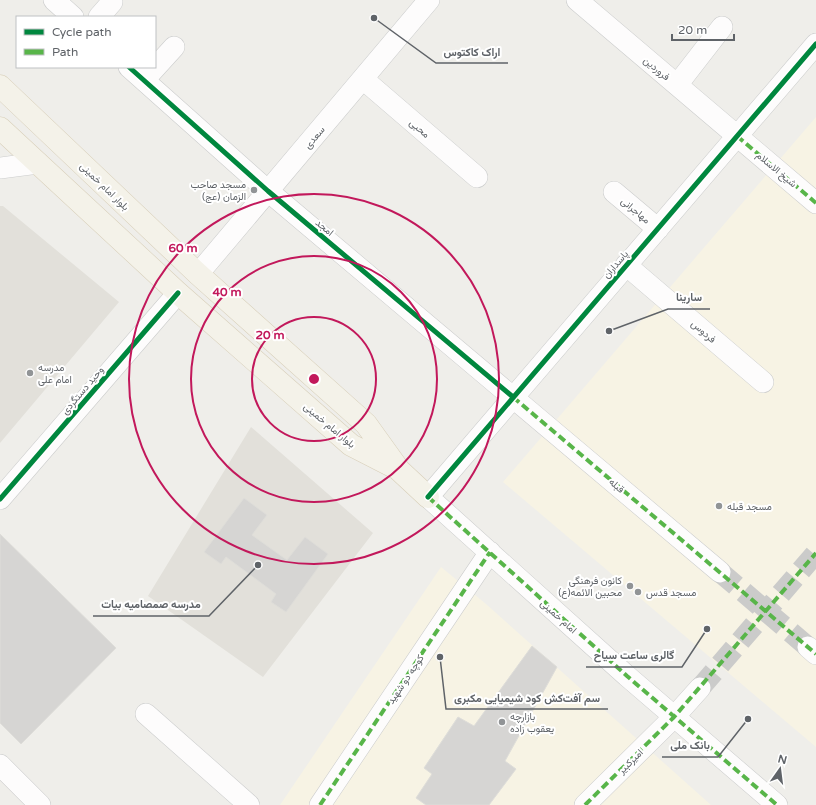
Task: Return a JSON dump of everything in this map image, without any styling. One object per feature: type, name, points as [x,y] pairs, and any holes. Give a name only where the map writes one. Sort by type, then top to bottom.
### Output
[{"type":"main road","name":"بلوار امام خمینی","points":[[0,86],[198,274],[366,424],[399,470]]},
{"type":"main road","name":"بلوار امام خمینی","points":[[0,128],[178,292],[351,445],[399,470]]},
{"type":"main road","name":"امام خمینی","points":[[399,470],[428,497]]},
{"type":"street","points":[[54,0],[72,16]]},
{"type":"street","name":"سعدی","points":[[198,274],[430,0]]},
{"type":"street","name":"فروردین","points":[[577,0],[737,136]]},
{"type":"street","points":[[677,85],[722,27]]},
{"type":"street","name":"پاسداران","points":[[428,497],[658,229],[682,215],[737,136],[816,44]]},
{"type":"street","points":[[156,60],[174,47]]},
{"type":"street","points":[[137,74],[145,68]]},
{"type":"street","name":"امجد","points":[[137,74],[268,191],[513,397]]},
{"type":"street","name":"محبی","points":[[363,79],[477,177]]},
{"type":"street","name":"شیخ الاسلام","points":[[737,136],[816,203]]},
{"type":"street","points":[[0,168],[38,163]]},
{"type":"street","name":"مهاجرانی","points":[[614,192],[658,229]]},
{"type":"street","name":"فردوس","points":[[626,265],[762,382]]},
{"type":"street","name":"وحید دستگردی","points":[[0,499],[178,292]]},
{"type":"street","name":"قبله","points":[[513,397],[720,572]]},
{"type":"street","name":"امام خمینی","points":[[428,497],[674,717],[777,805]]},
{"type":"street","name":"کوچه دو شهید","points":[[320,805],[490,552]]},
{"type":"street","name":"امیرکبیر","points":[[585,805],[674,717],[700,688]]},
{"type":"street","points":[[146,714],[249,805]]},
{"type":"street","points":[[0,765],[40,805]]},
{"type":"shaded area","points":[[816,117],[816,747],[503,482]]},
{"type":"shaded area","name":"مدرسه امام علی","points":[[0,206],[3,206],[119,302],[0,443]]},
{"type":"shaded area","points":[[251,427],[373,533],[263,677],[148,596]]},
{"type":"shaded area","points":[[441,567],[486,604],[711,805],[280,805]]},
{"type":"building","points":[[244,498],[267,515],[252,535],[287,560],[305,537],[328,554],[286,612],[271,602],[276,594],[226,557],[221,564],[204,552]]},
{"type":"building","points":[[0,534],[116,648],[21,744],[0,723]]},
{"type":"building","name":"بازارچه یعقوب زاده","points":[[532,646],[557,667],[505,761],[516,769],[489,805],[426,805],[416,798],[432,774],[424,768],[458,717],[474,726]]},
{"type":"tunnel","points":[[700,688],[816,553]]},
{"type":"tunnel","points":[[720,572],[808,647]]},
{"type":"marked path","points":[[737,136],[816,203]]},
{"type":"marked path","points":[[513,397],[816,654]]},
{"type":"marked path","points":[[428,497],[627,676],[777,805]]},
{"type":"marked path","points":[[320,805],[490,552]]},
{"type":"marked path","points":[[585,805],[674,717],[816,553]]},
{"type":"cycle path","points":[[428,497],[816,44]]},
{"type":"cycle path","points":[[130,68],[268,191],[513,397]]},
{"type":"cycle path","points":[[0,499],[178,293]]},
{"type":"place","name":"اراک کاکتوس","points":[[374,18]]},
{"type":"place","name":"مسجد صاحب الزمان (عج)","points":[[254,190]]},
{"type":"place","name":"سارینا","points":[[609,331]]},
{"type":"place","name":"مدرسه امام علی","points":[[30,373]]},
{"type":"place","name":"مسجد قبله","points":[[719,506]]},
{"type":"place","name":"مدرسه صمصامیه بیات","points":[[258,565]]},
{"type":"place","name":"کانون فرهنگی محبین الائمه(ع)","points":[[630,586]]},
{"type":"place","name":"مسجد قدس","points":[[638,592]]},
{"type":"place","name":"گالری ساعت سیاح","points":[[707,629]]},
{"type":"place","name":"سم آفت‌کش کود شیمیایی مکبری","points":[[440,657]]},
{"type":"place","name":"بانک ملی","points":[[748,719]]},
{"type":"place","name":"بازارچه یعقوب زاده","points":[[502,722]]}]
